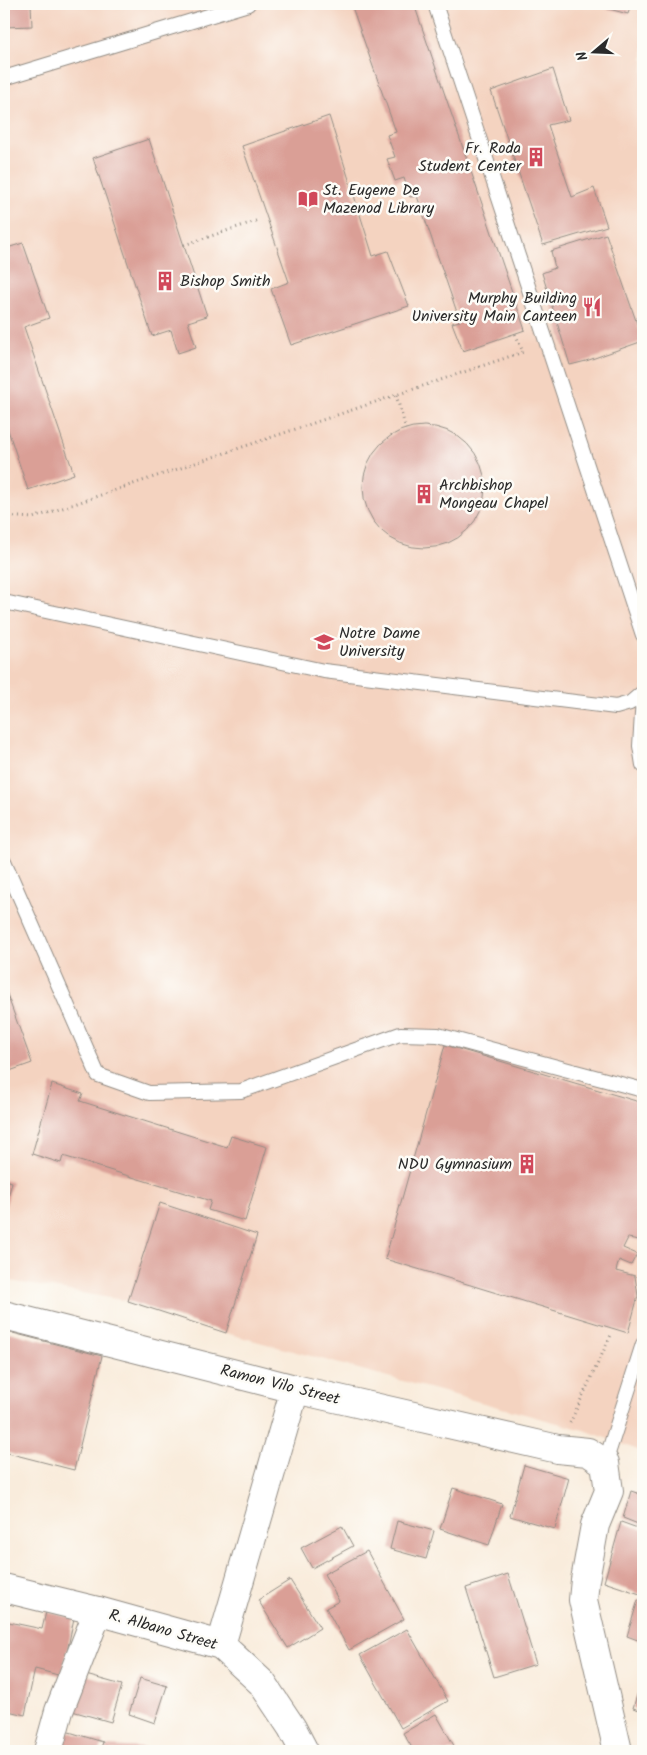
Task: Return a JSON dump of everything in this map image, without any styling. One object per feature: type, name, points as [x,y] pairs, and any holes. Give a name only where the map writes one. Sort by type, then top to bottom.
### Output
[{"type":"street","name":"Ramon Vilo Street","points":[[4,1315],[295,1389],[558,1449],[588,1452],[605,1463]]},
{"type":"street","points":[[221,1645],[295,1389]]},
{"type":"street","points":[[605,1463],[609,1491],[595,1525],[583,1600],[618,1751]]},
{"type":"street","name":"R. Albano Street","points":[[4,1588],[98,1611],[221,1645],[262,1683],[292,1728],[304,1751]]},
{"type":"street","points":[[48,1751],[59,1711],[98,1611]]},
{"type":"lane","points":[[4,78],[248,4]]},
{"type":"lane","points":[[436,4],[643,634]]},
{"type":"lane","points":[[4,602],[324,671],[616,707],[630,703],[643,692]]},
{"type":"lane","points":[[643,698],[640,746],[643,765]]},
{"type":"lane","points":[[4,861],[98,1075],[149,1093],[242,1091],[400,1034],[438,1036],[643,1090]]},
{"type":"lane","points":[[605,1463],[643,1344]]},
{"type":"path","points":[[184,246],[259,220]]},
{"type":"path","points":[[4,516],[33,518],[523,352],[515,333]]},
{"type":"path","points":[[396,395],[406,429]]},
{"type":"path","points":[[558,1449],[611,1335]]},
{"type":"shaded area","name":"Notre Dame University","points":[[4,4],[643,4],[643,1452],[587,1431],[226,1333],[128,1301],[4,1280]]},
{"type":"building","points":[[4,4],[31,4],[32,26],[4,27]]},
{"type":"building","points":[[351,4],[414,4],[525,330],[463,351],[452,323],[460,321],[417,196],[410,197],[404,178],[395,181],[387,159],[395,157],[387,135],[396,132]]},
{"type":"building","points":[[590,4],[631,4],[628,14]]},
{"type":"building","name":"Fr. Roda Student Center","points":[[553,69],[569,120],[548,125],[572,197],[594,188],[607,226],[543,245],[491,91]]},
{"type":"building","name":"St. Eugene De Mazenod Library","points":[[329,116],[373,256],[388,251],[409,306],[291,345],[271,289],[289,282],[242,146]]},
{"type":"building","name":"Bishop Smith","points":[[149,139],[207,316],[188,322],[196,347],[178,353],[171,330],[152,336],[93,158]]},
{"type":"building","name":"Murphy Building University Main Canteen","points":[[606,234],[643,341],[570,365],[542,273],[555,268],[551,251]]},
{"type":"building","points":[[23,243],[49,318],[24,327],[74,474],[28,490],[4,418],[4,249]]},
{"type":"building","name":"Archbishop Mongeau Chapel","points":[[424,426],[447,430],[467,444],[481,464],[485,487],[481,510],[467,530],[447,544],[424,548],[401,544],[381,530],[367,510],[363,487],[367,464],[381,444],[401,430]]},
{"type":"building","points":[[4,986],[32,1063],[4,1073]]},
{"type":"building","name":"NDU Gymnasium","points":[[445,1045],[643,1103],[643,1225],[639,1240],[628,1238],[623,1248],[637,1254],[631,1265],[619,1260],[616,1271],[635,1276],[638,1296],[628,1333],[385,1259]]},
{"type":"building","points":[[52,1084],[83,1094],[80,1101],[227,1147],[231,1136],[267,1147],[245,1221],[208,1210],[211,1201],[63,1156],[61,1163],[32,1154]]},
{"type":"building","points":[[4,1180],[12,1182],[4,1213]]},
{"type":"building","points":[[160,1203],[257,1235],[226,1333],[128,1301]]},
{"type":"building","points":[[9,1332],[102,1356],[74,1470],[4,1452],[4,1352]]},
{"type":"building","points":[[524,1465],[569,1478],[555,1529],[510,1516]]},
{"type":"building","points":[[453,1488],[502,1504],[489,1545],[440,1529]]},
{"type":"building","points":[[631,1491],[643,1495],[643,1526],[623,1518]]},
{"type":"building","points":[[397,1521],[434,1531],[426,1559],[390,1549]]},
{"type":"building","points":[[621,1522],[643,1530],[643,1595],[604,1582]]},
{"type":"building","points":[[342,1526],[353,1546],[312,1568],[301,1548]]},
{"type":"building","points":[[367,1551],[404,1619],[349,1650],[326,1608],[339,1601],[324,1574]]},
{"type":"building","points":[[508,1574],[536,1664],[494,1677],[466,1588]]},
{"type":"building","points":[[290,1580],[320,1628],[288,1648],[258,1600]]},
{"type":"building","points":[[638,1600],[643,1601],[643,1642],[627,1636]]},
{"type":"building","points":[[46,1612],[74,1618],[62,1676],[35,1669],[25,1715],[4,1710],[4,1621],[42,1629]]},
{"type":"building","points":[[407,1629],[448,1701],[401,1728],[360,1655]]},
{"type":"building","points":[[75,1672],[122,1685],[111,1722],[65,1709]]},
{"type":"building","points":[[643,1676],[643,1711],[633,1708]]},
{"type":"building","points":[[140,1678],[167,1686],[155,1723],[129,1714]]},
{"type":"building","points":[[436,1714],[457,1751],[414,1751],[403,1733]]},
{"type":"building","points":[[59,1729],[103,1742],[100,1751],[52,1751]]},
{"type":"building","points":[[106,1746],[148,1748],[148,1751],[105,1751]]},
{"type":"place","name":"Fr. Roda Student Center","points":[[536,157]]},
{"type":"place","name":"St. Eugene De Mazenod Library","points":[[308,199]]},
{"type":"place","name":"Bishop Smith","points":[[165,281]]},
{"type":"place","name":"Murphy Building University Main Canteen","points":[[592,307]]},
{"type":"place","name":"Archbishop Mongeau Chapel","points":[[424,494]]},
{"type":"place","name":"Notre Dame University","points":[[324,642]]},
{"type":"place","name":"NDU Gymnasium","points":[[527,1164]]}]
